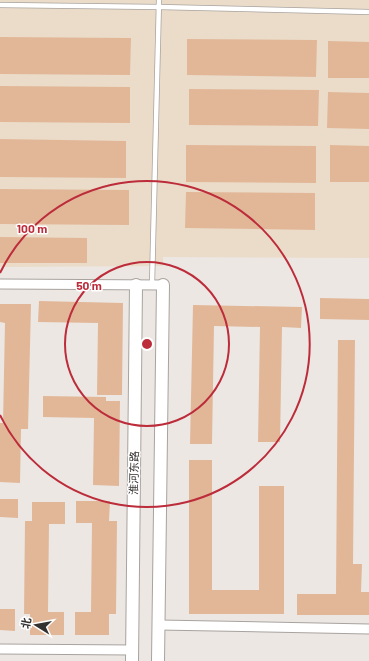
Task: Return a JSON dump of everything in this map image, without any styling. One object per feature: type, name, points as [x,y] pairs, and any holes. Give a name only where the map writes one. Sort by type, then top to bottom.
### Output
[{"type":"main road","name":"淮河东路","points":[[132,656],[136,285]]},
{"type":"main road","points":[[157,285],[158,661]]},
{"type":"street","points":[[0,284],[157,285]]},
{"type":"street","points":[[159,625],[369,628]]},
{"type":"street","points":[[0,649],[132,656]]},
{"type":"lane","points":[[157,285],[159,0]]},
{"type":"lane","points":[[0,5],[369,12]]},
{"type":"shaded area","points":[[0,0],[369,0],[369,258],[163,257],[163,266],[0,267]]},
{"type":"building","points":[[0,37],[131,38],[130,75],[0,74]]},
{"type":"building","points":[[187,39],[317,40],[316,77],[187,75]]},
{"type":"building","points":[[328,41],[369,42],[369,78],[328,78]]},
{"type":"building","points":[[0,86],[130,87],[130,123],[0,122]]},
{"type":"building","points":[[189,89],[319,90],[318,126],[189,125]]},
{"type":"building","points":[[328,92],[369,93],[369,129],[327,128]]},
{"type":"building","points":[[0,139],[126,141],[126,178],[0,177]]},
{"type":"building","points":[[186,145],[316,146],[316,183],[186,182]]},
{"type":"building","points":[[330,145],[369,146],[369,182],[330,182]]},
{"type":"building","points":[[0,189],[129,190],[129,225],[0,224]]},
{"type":"building","points":[[186,192],[315,193],[315,230],[185,228]]},
{"type":"building","points":[[0,237],[87,238],[87,263],[0,263]]},
{"type":"building","points":[[320,298],[369,299],[369,320],[320,319]]},
{"type":"building","points":[[39,301],[123,303],[122,395],[97,395],[98,323],[38,322]]},
{"type":"building","points":[[0,304],[31,304],[28,429],[21,429],[20,483],[0,482],[0,423],[3,423],[5,323],[0,322]]},
{"type":"building","points":[[193,305],[302,307],[301,328],[282,327],[280,442],[258,442],[260,327],[214,326],[212,444],[190,444]]},
{"type":"building","points":[[338,340],[355,340],[353,564],[362,564],[361,592],[369,592],[369,615],[297,615],[297,594],[336,594]]},
{"type":"building","points":[[43,396],[106,397],[106,401],[120,401],[119,486],[93,485],[94,418],[43,417]]},
{"type":"building","points":[[189,460],[212,460],[212,590],[259,590],[259,486],[284,486],[284,614],[189,614]]},
{"type":"building","points":[[0,499],[18,499],[18,518],[0,517]]},
{"type":"building","points":[[76,501],[110,501],[109,521],[117,521],[116,614],[109,614],[109,635],[75,635],[75,612],[91,612],[92,523],[76,523]]},
{"type":"building","points":[[32,502],[65,502],[65,524],[49,524],[48,612],[64,612],[64,635],[30,635],[30,614],[24,614],[25,521],[32,521]]},
{"type":"building","points":[[0,609],[15,609],[15,631],[0,630]]}]
